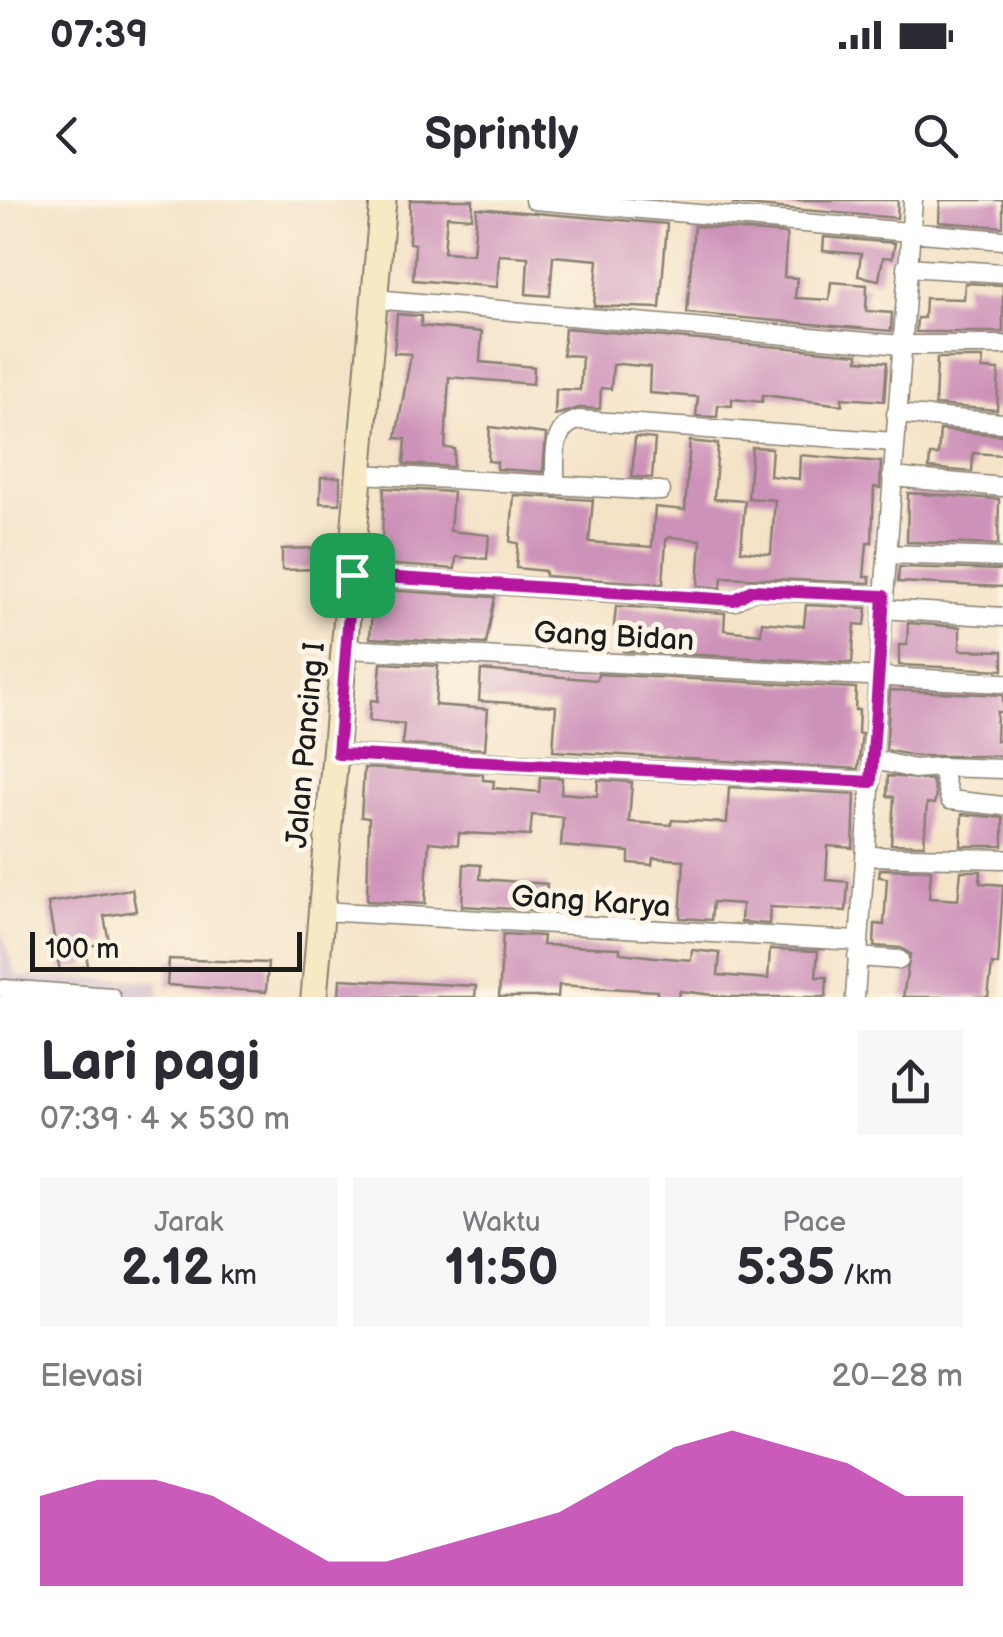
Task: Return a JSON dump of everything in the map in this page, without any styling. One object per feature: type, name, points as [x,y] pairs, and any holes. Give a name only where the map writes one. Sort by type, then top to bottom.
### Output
[{"type":"main road","name":"Jalan Pancing I","points":[[314,997],[383,200]]},
{"type":"street","points":[[534,200],[1003,240]]},
{"type":"street","points":[[855,997],[913,200]]},
{"type":"street","points":[[906,267],[1003,273]]},
{"type":"street","points":[[374,299],[902,345],[1003,345]]},
{"type":"street","points":[[896,414],[1003,423]]},
{"type":"street","points":[[555,486],[558,434],[568,423],[579,420],[895,442]]},
{"type":"street","points":[[361,474],[661,490]]},
{"type":"street","points":[[892,476],[1003,487]]},
{"type":"street","points":[[887,554],[1003,558]]},
{"type":"street","points":[[352,575],[734,600],[752,590],[1003,616]]},
{"type":"street","name":"Gang Bidan","points":[[346,649],[1003,683]]},
{"type":"street","points":[[338,754],[871,782]]},
{"type":"street","points":[[872,759],[914,769],[1003,769]]},
{"type":"street","points":[[942,768],[950,800],[1003,806]]},
{"type":"street","points":[[866,856],[1003,859]]},
{"type":"street","name":"Gang Karya","points":[[321,911],[858,949],[899,960]]},
{"type":"street","points":[[4,990],[111,997]]},
{"type":"shaded area","points":[[0,927],[17,976],[159,981],[159,997],[0,997]]},
{"type":"building","points":[[410,200],[473,200],[472,218],[447,216],[444,252],[473,254],[477,208],[667,224],[660,308],[594,306],[598,260],[553,256],[550,296],[526,294],[528,257],[499,255],[497,287],[413,280],[415,244],[409,243]]},
{"type":"building","points":[[733,200],[898,200],[897,218],[733,204]]},
{"type":"building","points":[[940,200],[1003,200],[1003,227],[939,222]]},
{"type":"building","points":[[694,226],[787,234],[784,277],[797,278],[795,298],[829,300],[831,282],[867,285],[866,311],[892,313],[891,331],[687,313]]},
{"type":"building","points":[[824,237],[895,243],[892,258],[883,257],[879,280],[858,276],[861,254],[823,251]]},
{"type":"building","points":[[965,283],[1003,285],[1003,332],[916,332],[917,318],[924,318],[925,298],[964,299]]},
{"type":"building","points":[[397,314],[421,316],[421,326],[482,332],[480,362],[534,367],[533,384],[449,377],[445,448],[455,449],[453,467],[404,464],[406,439],[396,438],[411,354],[394,353]]},
{"type":"building","points":[[565,328],[858,354],[858,360],[887,362],[884,401],[842,398],[842,405],[763,395],[762,402],[732,399],[732,406],[718,405],[717,417],[696,416],[698,397],[649,393],[650,367],[620,364],[613,365],[611,389],[601,388],[600,409],[579,408],[555,415],[556,389],[580,390],[582,356],[563,355]]},
{"type":"building","points":[[937,358],[983,358],[982,369],[999,370],[997,410],[935,405]]},
{"type":"building","points":[[490,427],[546,434],[543,472],[497,469],[497,462],[488,461]]},
{"type":"building","points":[[940,430],[1003,435],[1003,455],[973,453],[972,472],[929,468],[930,455],[938,455]]},
{"type":"building","points":[[635,437],[655,439],[652,478],[632,477]]},
{"type":"building","points":[[690,441],[718,444],[714,499],[745,501],[741,551],[771,554],[775,500],[748,498],[752,447],[772,448],[770,476],[799,479],[800,455],[881,462],[880,488],[874,487],[872,543],[867,543],[864,577],[870,577],[870,583],[722,577],[721,588],[698,586],[701,540],[670,537],[666,540],[663,584],[545,576],[545,571],[516,568],[518,543],[510,542],[514,495],[593,500],[589,542],[652,547],[655,507],[685,510]]},
{"type":"building","points":[[321,477],[340,477],[340,504],[320,503]]},
{"type":"building","points":[[384,488],[453,492],[450,531],[489,535],[487,559],[456,557],[455,569],[381,564]]},
{"type":"building","points":[[908,493],[999,499],[998,545],[907,542]]},
{"type":"building","points":[[318,548],[319,569],[282,570],[282,549]]},
{"type":"building","points":[[899,567],[1003,570],[1003,587],[898,582]]},
{"type":"building","points":[[385,590],[495,597],[486,644],[370,638],[372,609],[383,610]]},
{"type":"building","points":[[806,605],[867,608],[865,625],[855,624],[852,663],[623,651],[625,627],[614,626],[616,606],[725,613],[724,630],[761,634],[762,622],[804,626]]},
{"type":"building","points":[[908,623],[960,627],[960,650],[1003,651],[1003,670],[899,665],[899,645],[907,645]]},
{"type":"building","points":[[381,663],[438,666],[435,705],[488,709],[485,749],[402,745],[404,724],[369,721],[371,700],[378,701]]},
{"type":"building","points":[[481,670],[597,680],[598,674],[856,688],[858,734],[862,734],[858,769],[553,751],[556,706],[479,701]]},
{"type":"building","points":[[890,690],[1003,695],[1003,712],[997,712],[996,741],[1003,741],[1003,756],[915,756],[886,750]]},
{"type":"building","points":[[364,768],[483,774],[483,780],[494,781],[493,788],[539,792],[540,777],[562,778],[561,793],[597,796],[598,780],[632,782],[629,822],[671,825],[672,820],[727,823],[729,787],[855,794],[853,848],[828,846],[826,880],[848,882],[846,911],[770,907],[769,924],[741,922],[742,904],[713,902],[711,920],[680,918],[684,860],[653,858],[652,865],[629,863],[629,852],[561,846],[563,817],[532,815],[530,836],[459,833],[458,845],[429,842],[425,904],[367,901],[369,818],[361,817]]},
{"type":"building","points":[[888,776],[932,780],[936,796],[934,804],[927,803],[924,845],[891,844],[894,797],[887,796]]},
{"type":"building","points":[[962,814],[1003,818],[1003,846],[961,846]]},
{"type":"building","points":[[464,864],[481,865],[480,879],[547,884],[545,911],[462,906]]},
{"type":"building","points":[[880,869],[931,870],[929,898],[958,900],[961,871],[981,871],[980,883],[1003,885],[998,965],[992,964],[988,997],[903,997],[910,954],[901,948],[874,946],[875,924],[884,925],[887,878],[879,877]]},
{"type":"building","points":[[132,889],[136,911],[104,916],[109,942],[85,947],[88,966],[60,971],[48,903]]},
{"type":"building","points":[[503,934],[543,936],[542,945],[620,948],[620,953],[655,957],[691,960],[692,950],[720,953],[718,975],[768,979],[770,949],[818,951],[816,977],[827,977],[826,997],[729,997],[680,991],[679,997],[665,997],[657,996],[657,991],[559,985],[558,997],[499,997]]},
{"type":"building","points":[[169,959],[268,963],[266,992],[167,985]]},
{"type":"building","points":[[340,979],[476,986],[475,997],[339,997]]},
{"type":"route","points":[[352,575],[734,600],[752,590],[884,596],[871,782],[338,754],[352,575]]}]
